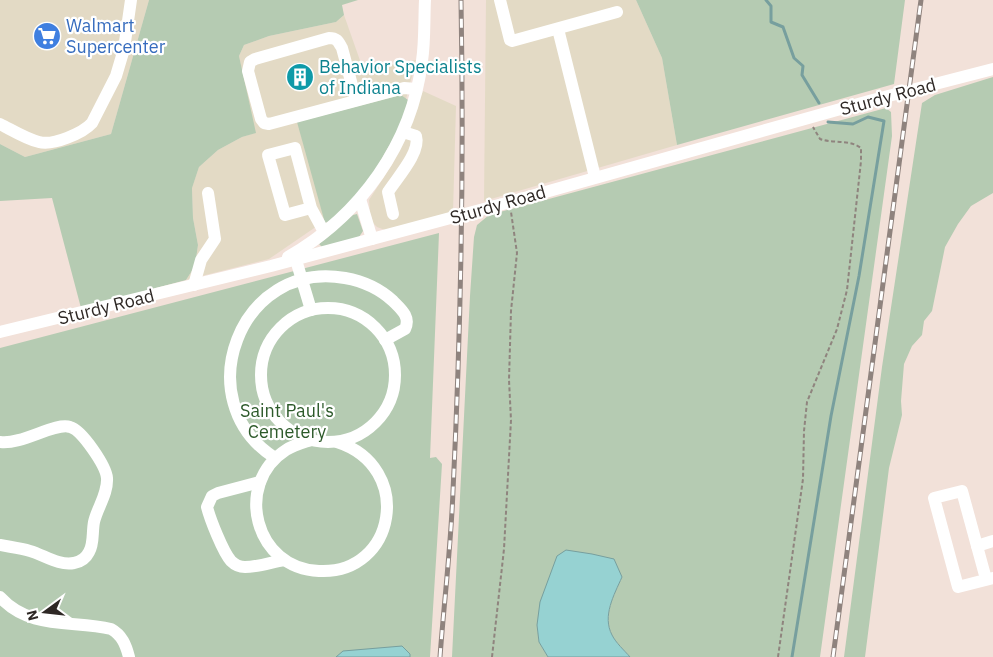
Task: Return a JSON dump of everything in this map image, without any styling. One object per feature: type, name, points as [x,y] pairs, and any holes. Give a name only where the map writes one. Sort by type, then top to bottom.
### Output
[{"type":"street","points":[[0,124],[38,142],[45,143],[75,135],[87,129],[92,123],[116,76],[124,49],[131,0]]},
{"type":"street","points":[[272,266],[296,252],[343,216],[360,199],[392,155],[403,132],[422,61],[425,0]]},
{"type":"street","points":[[500,0],[510,40],[512,41],[617,12]]},
{"type":"street","points":[[558,29],[595,177]]},
{"type":"street","points":[[356,100],[342,48],[334,38],[255,59],[250,62],[248,68],[259,111],[264,122],[269,124],[404,88],[416,89]]},
{"type":"street","name":"Sturdy Road","points":[[0,332],[296,260],[811,117],[993,69]]},
{"type":"street","points":[[393,214],[388,192],[415,152],[418,140],[416,136],[403,132]]},
{"type":"street","points":[[311,208],[285,215],[268,155],[295,148],[311,208],[324,232]]},
{"type":"street","points":[[194,285],[201,260],[215,239],[208,193]]},
{"type":"street","points":[[360,199],[372,239]]},
{"type":"street","points":[[296,260],[311,310]]},
{"type":"street","points":[[276,458],[265,451],[253,439],[242,424],[231,394],[230,366],[233,350],[239,333],[249,316],[261,302],[276,291],[302,280],[336,277],[355,280],[372,287],[389,298],[407,317],[408,324],[406,329],[385,340]]},
{"type":"street","points":[[311,440],[292,447],[268,466],[260,482],[256,509],[260,528],[271,548],[284,560],[308,570],[330,571],[351,565],[368,552],[380,535],[384,526],[387,507],[383,482],[377,471],[362,454],[350,446],[337,442],[311,440],[294,433],[277,419],[266,398],[262,378],[264,358],[275,335],[293,319],[311,310],[333,309],[358,315],[370,323],[385,340],[391,352],[395,377],[388,405],[375,423],[368,430],[337,442]]},
{"type":"street","points":[[0,442],[13,442],[64,426],[70,426],[80,432],[102,464],[107,479],[105,492],[94,522],[90,549],[88,554],[79,561],[61,563],[32,551],[0,544]]},
{"type":"street","points":[[260,482],[212,496],[207,507],[209,515],[227,556],[232,562],[246,567],[284,560]]},
{"type":"street","points":[[962,491],[977,546],[990,578],[958,587],[934,498],[962,491]]},
{"type":"street","points":[[977,546],[993,542]]},
{"type":"street","points":[[0,597],[15,610],[35,620],[111,629],[122,638],[127,647],[129,657]]},
{"type":"path","points":[[778,657],[803,479],[807,402],[837,328],[847,290],[861,161],[861,148],[855,143],[829,142],[820,139],[814,131],[811,117]]},
{"type":"path","points":[[492,657],[504,549],[511,420],[509,380],[511,311],[517,254],[510,202]]},
{"type":"shaded area","points":[[0,0],[149,0],[111,134],[25,157],[0,144]]},
{"type":"shaded area","points":[[486,0],[636,0],[662,58],[677,145],[484,201]]},
{"type":"shaded area","points":[[344,15],[363,69],[416,60],[403,111],[339,211],[269,259],[186,280],[195,266],[198,245],[193,218],[192,187],[199,167],[218,150],[242,137],[255,133],[239,56],[244,45],[269,36],[336,22]]},
{"type":"shaded area","points":[[423,91],[456,106],[453,212],[385,230],[373,223],[369,200],[393,163]]},
{"type":"green space","points":[[149,0],[358,0],[342,5],[344,15],[336,22],[269,36],[244,45],[239,56],[256,133],[242,137],[218,150],[199,167],[192,188],[193,218],[198,245],[195,266],[186,280],[81,308],[52,198],[0,201],[0,144],[25,157],[111,134]]},
{"type":"green space","points":[[636,0],[905,0],[894,84],[677,145],[662,58]]},
{"type":"green space","points":[[993,77],[993,193],[971,206],[945,247],[932,311],[924,321],[922,335],[912,346],[904,364],[901,401],[902,415],[889,468],[865,657],[844,657],[882,367],[922,103],[935,95]]},
{"type":"green space","points":[[401,95],[408,100],[402,123],[368,183],[332,220],[325,223],[297,122]]},
{"type":"green space","points":[[886,108],[891,112],[892,136],[820,657],[630,657],[614,638],[609,628],[608,620],[610,606],[622,577],[537,625],[539,642],[548,657],[452,657],[470,296],[474,237],[477,225],[489,215]]},
{"type":"green space","points":[[357,214],[363,231],[359,237],[322,247],[319,244],[353,215]]},
{"type":"green space","name":"Saint Paul's Cemetery","points":[[439,233],[430,458],[436,457],[442,464],[430,657],[410,657],[410,654],[341,657],[0,657],[0,348]]},
{"type":"water","points":[[566,550],[614,559],[622,577],[610,606],[609,628],[616,641],[630,657],[548,657],[539,642],[537,625],[540,602],[557,556]]},
{"type":"water","points":[[402,646],[410,654],[410,657],[336,657],[343,651]]},
{"type":"waterway","points":[[766,0],[771,6],[771,22],[783,27],[794,58],[803,66],[802,75],[819,103]]},
{"type":"waterway","points":[[792,657],[831,416],[859,276],[884,121],[868,117],[853,124],[828,122]]},
{"type":"railway","points":[[440,657],[452,512],[458,369],[462,184],[461,0]]},
{"type":"railway","points":[[833,657],[921,0]]},
{"type":"place","name":"Walmart Supercenter","points":[[47,36]]},
{"type":"place","name":"Behavior Specialists of Indiana","points":[[300,77]]}]
